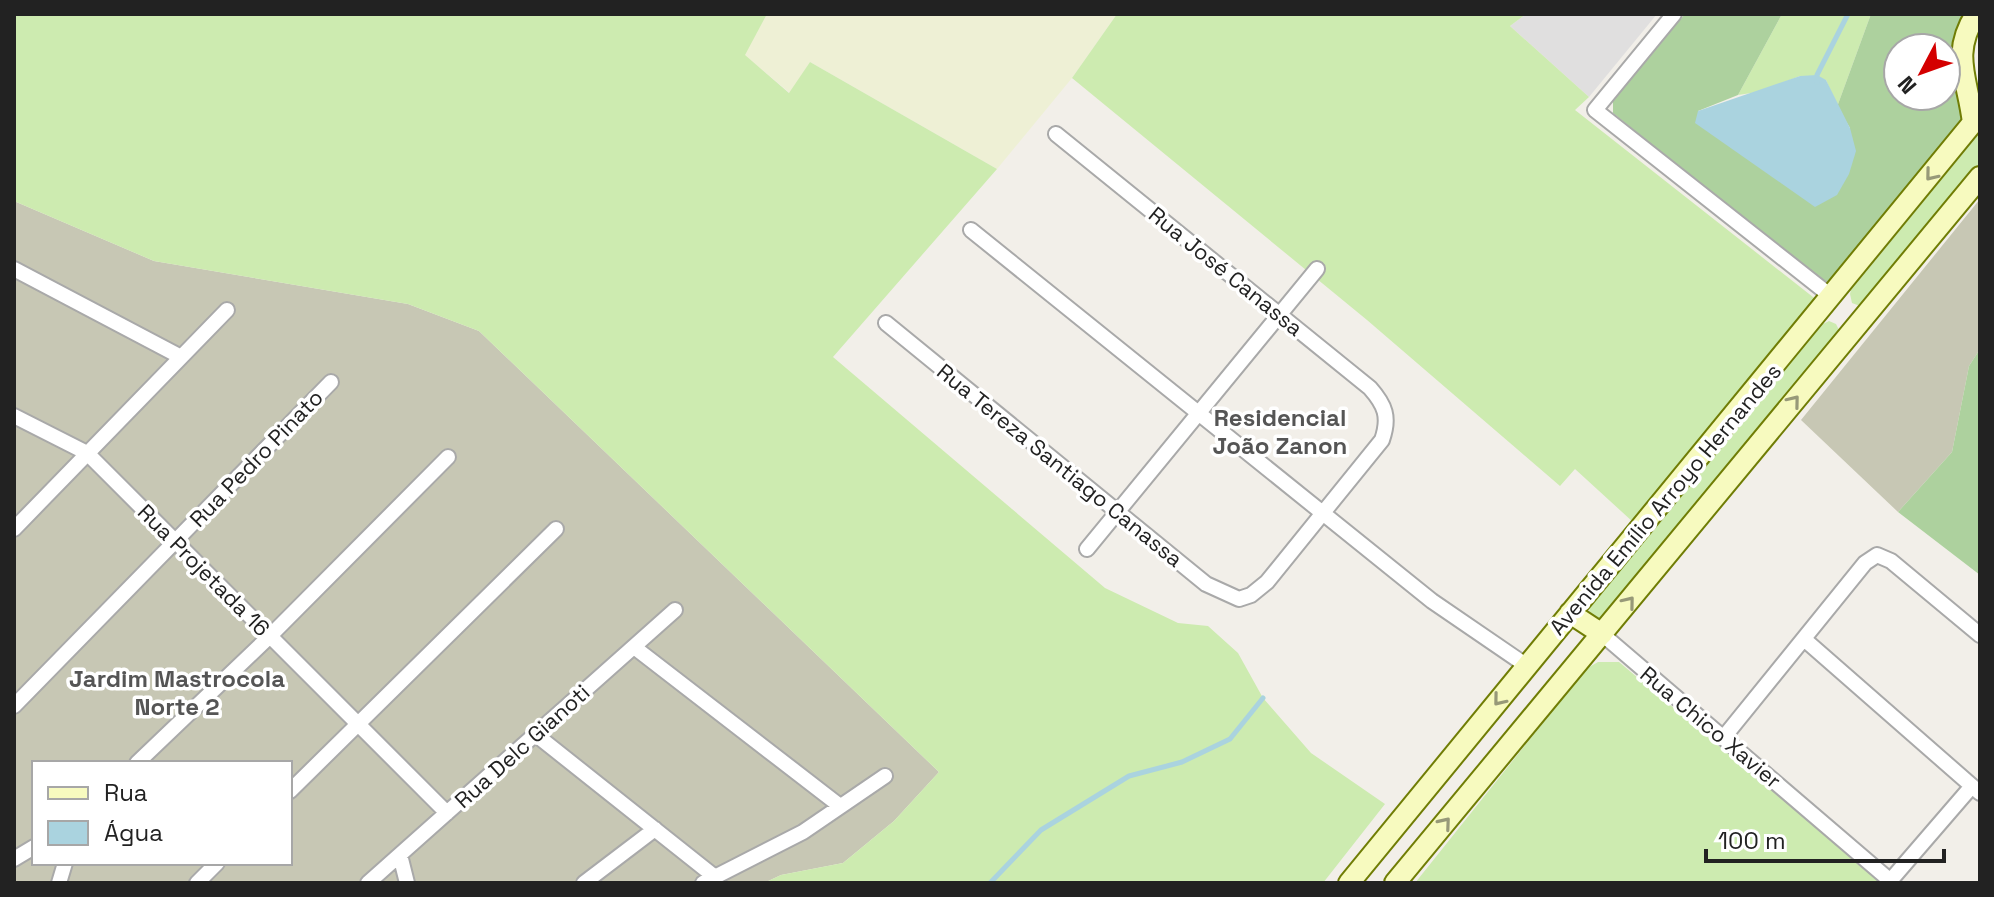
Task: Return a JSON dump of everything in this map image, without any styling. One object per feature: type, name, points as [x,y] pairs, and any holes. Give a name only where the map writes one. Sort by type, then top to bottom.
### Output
[{"type":"main road","points":[[1976,14],[1965,31],[1961,66],[1977,118]]},
{"type":"main road","name":"Avenida Emílio Arroyo Hernandes","points":[[1361,879],[1527,666],[1977,118]]},
{"type":"main road","name":"Avenida Emílio Arroyo Hernandes","points":[[1395,883],[1980,177]]},
{"type":"main road","points":[[1832,297],[1860,320]]},
{"type":"main road","points":[[1570,613],[1602,634]]},
{"type":"street","points":[[1674,14],[1595,110],[1832,297]]},
{"type":"street","name":"Rua José Canassa","points":[[1056,134],[1370,388],[1383,403],[1387,416],[1382,440],[1323,513]]},
{"type":"street","points":[[971,230],[1432,601],[1527,666]]},
{"type":"street","points":[[14,269],[181,357]]},
{"type":"street","points":[[1087,549],[1317,269]]},
{"type":"street","points":[[14,529],[227,310]]},
{"type":"street","name":"Rua Tereza Santiago Canassa","points":[[886,323],[1206,584],[1239,599],[1251,595],[1267,582],[1323,513]]},
{"type":"street","name":"Rua Pedro Pinato","points":[[14,706],[331,382]]},
{"type":"street","name":"Rua Projetada 16","points":[[14,416],[87,453],[447,813]]},
{"type":"street","points":[[139,761],[270,636],[448,457]]},
{"type":"street","points":[[292,789],[556,529]]},
{"type":"street","points":[[1724,737],[1865,563],[1877,555],[1891,561],[1980,635]]},
{"type":"street","name":"Rua Delc Gianoti","points":[[368,883],[675,610]]},
{"type":"street","name":"Rua Chico Xavier","points":[[1602,634],[1892,882]]},
{"type":"street","points":[[1804,639],[1976,789],[1892,882]]},
{"type":"street","points":[[634,647],[840,806]]},
{"type":"street","points":[[535,734],[655,829],[709,880],[803,832],[885,776]]},
{"type":"street","points":[[584,883],[655,829]]},
{"type":"street","points":[[14,859],[32,848]]},
{"type":"street","points":[[400,855],[407,883]]},
{"type":"street","points":[[197,883],[215,865]]},
{"type":"shaded area","points":[[767,14],[1117,14],[1072,78],[997,169],[810,62],[790,93],[744,55]]},
{"type":"shaded area","points":[[1526,14],[1657,14],[1589,97],[1510,26]]},
{"type":"shaded area","points":[[1980,199],[1980,349],[1969,366],[1952,452],[1898,512],[1801,420]]},
{"type":"shaded area","points":[[14,201],[154,261],[408,304],[479,331],[939,772],[894,821],[843,863],[781,875],[764,883],[14,883]]},
{"type":"green space","points":[[14,14],[767,14],[745,55],[789,93],[810,62],[997,169],[833,357],[1105,588],[1178,623],[1208,626],[1238,653],[1263,698],[1311,753],[1385,804],[1323,883],[764,883],[781,875],[843,863],[894,821],[939,772],[479,331],[408,304],[154,261],[14,201]]},
{"type":"green space","points":[[1117,14],[1526,14],[1510,26],[1589,97],[1575,110],[1818,301],[1633,522],[1575,469],[1560,486],[1367,320],[1072,78]]},
{"type":"green space","points":[[1685,14],[1782,14],[1738,95],[1698,111],[1850,128],[1837,107],[1871,14],[1965,14],[1957,32],[1882,32],[1882,112],[1962,112],[1962,102],[1967,123],[1835,279],[1822,283],[1613,113],[1613,101]]},
{"type":"green space","points":[[1782,14],[1871,14],[1837,107],[1826,80],[1800,76],[1758,92],[1738,95]]},
{"type":"green space","points":[[1980,132],[1980,166],[1867,303],[1860,306],[1852,303],[1851,290]]},
{"type":"green space","points":[[1829,321],[1836,324],[1840,332],[1600,620],[1589,614],[1590,602],[1823,324]]},
{"type":"green space","points":[[1980,349],[1980,575],[1898,512],[1952,452],[1969,366]]},
{"type":"green space","points":[[1598,662],[1619,662],[1882,883],[1415,883],[1586,669]]},
{"type":"water","points":[[1817,75],[1826,80],[1850,128],[1856,151],[1849,174],[1837,195],[1815,207],[1695,123],[1698,111],[1800,76]]},
{"type":"waterway","points":[[1817,82],[1817,75],[1848,14]]},
{"type":"waterway","points":[[990,883],[1041,830],[1129,776],[1182,762],[1230,739],[1263,698]]},
{"type":"district","name":"Residencial João Zanon","points":[[1280,431]]},
{"type":"district","name":"Jardim Mastrocola Norte 2","points":[[177,692]]}]
